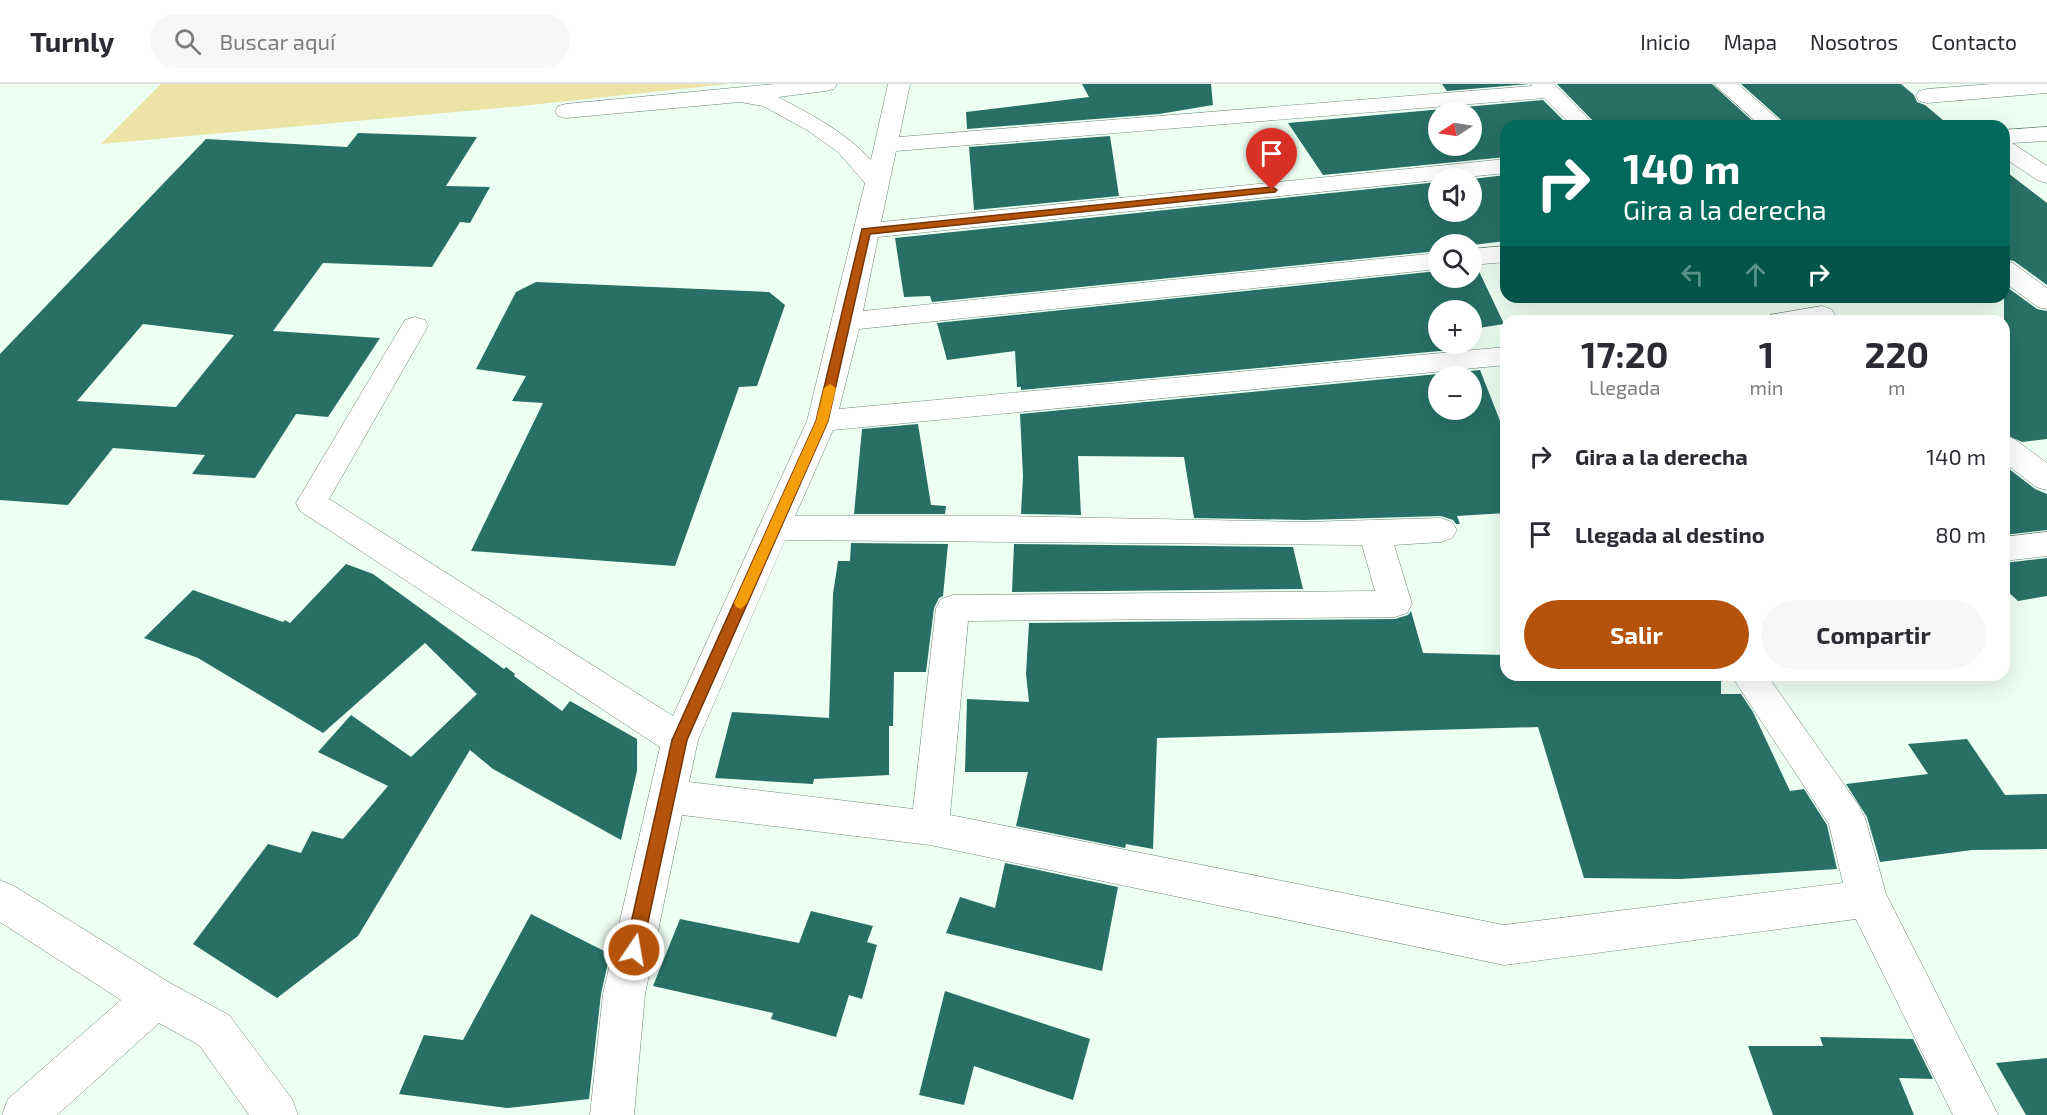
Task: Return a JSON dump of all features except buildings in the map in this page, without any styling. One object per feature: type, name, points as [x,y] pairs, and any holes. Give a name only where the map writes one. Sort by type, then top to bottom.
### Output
[{"type":"street","points":[[566,111],[732,96],[826,84]]},
{"type":"street","points":[[612,1115],[624,994],[680,740],[822,421],[847,321],[899,84]]},
{"type":"street","points":[[1725,84],[1768,120]]},
{"type":"street","points":[[1927,96],[2047,86]]},
{"type":"street","points":[[886,145],[1545,87],[1579,120]]},
{"type":"street","points":[[732,96],[768,100],[815,124],[846,147],[877,181]]},
{"type":"street","points":[[2010,137],[2047,134]]},
{"type":"street","points":[[2010,152],[2047,176]]},
{"type":"street","points":[[866,231],[1500,167]]},
{"type":"street","points":[[1482,256],[1500,255]]},
{"type":"street","points":[[847,321],[1428,262]]},
{"type":"street","points":[[2010,273],[2047,301]]},
{"type":"street","points":[[1806,303],[1822,315]]},
{"type":"street","points":[[415,326],[312,503],[680,740]]},
{"type":"street","points":[[822,421],[1500,357]]},
{"type":"street","points":[[774,528],[985,528],[1210,534],[1375,534],[1441,530]]},
{"type":"street","points":[[930,828],[953,608],[1395,604],[1375,534]]},
{"type":"street","points":[[2010,548],[2047,544]]},
{"type":"street","points":[[1752,681],[1846,818],[1867,899],[1976,1115]]},
{"type":"street","points":[[666,796],[930,828],[1504,945],[1867,899]]},
{"type":"street","points":[[0,899],[155,998],[214,1030],[276,1115]]},
{"type":"street","points":[[24,1115],[155,998]]},
{"type":"shaded area","points":[[161,84],[728,84],[521,106],[101,144]]},
{"type":"slow traffic","points":[[741,603],[822,421],[830,388]]},
{"type":"route","points":[[634,950],[680,740],[822,421],[866,231],[1272,190]]}]
